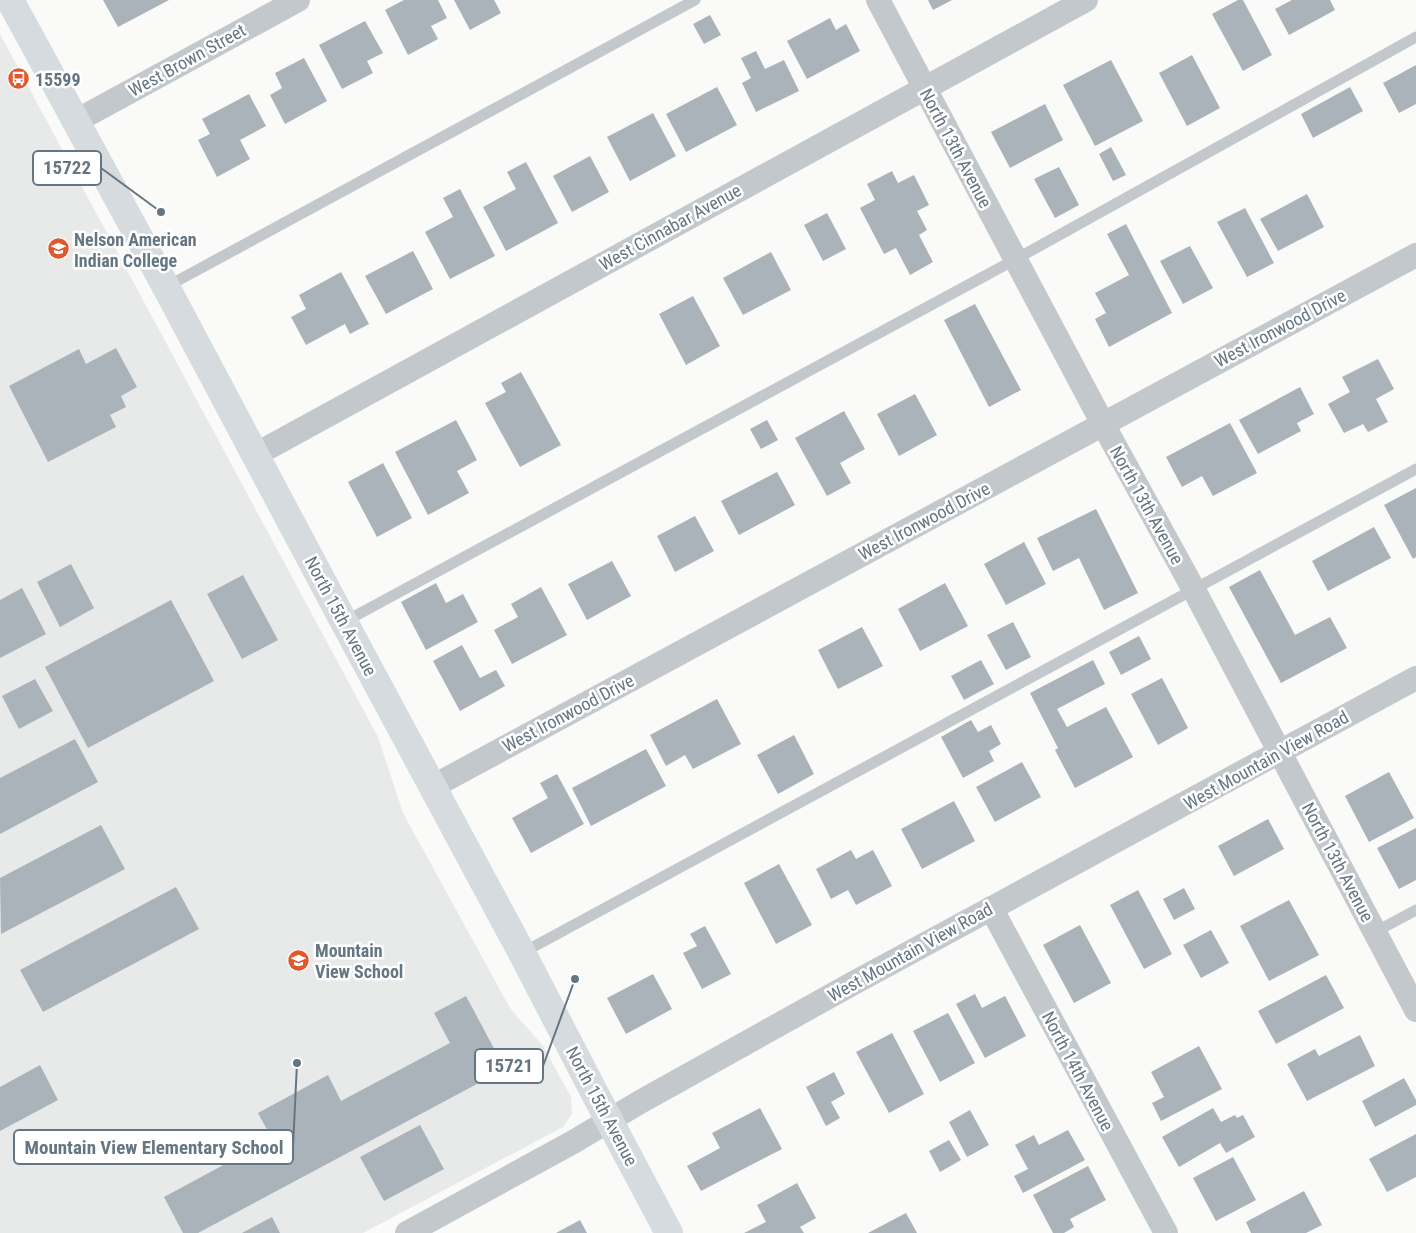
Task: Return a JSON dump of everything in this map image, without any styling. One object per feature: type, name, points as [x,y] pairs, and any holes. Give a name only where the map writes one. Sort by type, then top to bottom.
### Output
[{"type":"street","name":"North 15th Avenue","points":[[10,0],[166,287],[522,953],[669,1233]]},
{"type":"street","name":"West Brown Street","points":[[76,121],[298,0]]},
{"type":"street","name":"North 13th Avenue","points":[[878,0],[1103,424],[1194,590],[1416,1010]]},
{"type":"street","name":"West Cinnabar Avenue","points":[[255,455],[1086,0]]},
{"type":"street","name":"West Ironwood Drive","points":[[432,787],[1416,254]]},
{"type":"street","name":"West Mountain View Road","points":[[407,1233],[799,1013],[1416,678]]},
{"type":"street","name":"North 14th Avenue","points":[[991,908],[1166,1233]]},
{"type":"lane","points":[[166,287],[695,0]]},
{"type":"lane","points":[[344,622],[1016,259],[1416,37]]},
{"type":"lane","points":[[522,953],[1416,469]]},
{"type":"lane","points":[[1375,932],[1416,910]]},
{"type":"shaded area","points":[[0,34],[378,737],[403,813],[510,1008],[543,1046],[571,1097],[572,1114],[563,1127],[363,1233],[0,1233]]},
{"type":"building","points":[[103,0],[169,0],[118,27]]},
{"type":"building","points":[[404,0],[438,0],[447,18],[431,26],[438,39],[408,55],[385,10]]},
{"type":"building","points":[[454,0],[494,0],[501,13],[470,30]]},
{"type":"building","points":[[928,0],[952,0],[933,10]]},
{"type":"building","points":[[1238,0],[1243,0],[1272,55],[1243,71],[1212,14]]},
{"type":"building","points":[[1292,0],[1330,0],[1335,10],[1289,35],[1275,9]]},
{"type":"building","points":[[710,15],[721,35],[704,44],[693,24]]},
{"type":"building","points":[[830,18],[836,30],[846,24],[860,51],[807,79],[787,41]]},
{"type":"building","points":[[365,21],[383,53],[367,61],[373,73],[342,89],[319,45]]},
{"type":"building","points":[[756,51],[765,69],[784,60],[799,91],[756,112],[742,83],[751,78],[741,58]]},
{"type":"building","points":[[1192,55],[1220,108],[1187,126],[1159,73]]},
{"type":"building","points":[[304,58],[327,101],[285,124],[270,95],[282,88],[275,73]]},
{"type":"building","points":[[1111,60],[1143,121],[1095,146],[1063,85]]},
{"type":"building","points":[[1416,65],[1416,104],[1399,113],[1383,83]]},
{"type":"building","points":[[717,87],[737,125],[686,152],[666,114]]},
{"type":"building","points":[[1350,87],[1363,111],[1313,138],[1301,114]]},
{"type":"building","points":[[249,94],[266,126],[240,140],[250,159],[217,177],[198,140],[210,134],[202,119]]},
{"type":"building","points":[[1045,104],[1063,140],[1010,168],[991,132]]},
{"type":"building","points":[[653,113],[676,156],[630,181],[607,137]]},
{"type":"building","points":[[1111,147],[1126,175],[1113,181],[1099,154]]},
{"type":"building","points":[[590,156],[609,192],[572,212],[553,176]]},
{"type":"building","points":[[526,162],[558,223],[506,251],[483,207],[516,189],[507,172]]},
{"type":"building","points":[[1059,167],[1079,205],[1055,218],[1034,179]]},
{"type":"building","points":[[892,171],[898,183],[914,175],[929,205],[917,211],[927,230],[919,235],[933,262],[910,275],[896,248],[884,254],[860,208],[875,200],[867,184]]},
{"type":"building","points":[[460,189],[495,256],[450,279],[425,232],[453,217],[443,198]]},
{"type":"building","points":[[1307,194],[1324,227],[1278,251],[1260,219]]},
{"type":"building","points":[[1245,208],[1274,263],[1247,277],[1217,222]]},
{"type":"building","points":[[827,213],[846,249],[823,261],[804,225]]},
{"type":"building","points":[[1126,224],[1172,313],[1109,347],[1095,319],[1106,313],[1095,293],[1129,275],[1107,234]]},
{"type":"building","points":[[1190,246],[1213,288],[1183,304],[1160,261]]},
{"type":"building","points":[[413,251],[433,289],[386,314],[365,276]]},
{"type":"building","points":[[771,252],[791,290],[743,315],[723,278]]},
{"type":"building","points":[[341,272],[369,324],[350,334],[345,324],[306,345],[291,317],[306,309],[299,295]]},
{"type":"building","points":[[693,296],[720,346],[686,365],[659,314]]},
{"type":"building","points":[[975,304],[1021,390],[989,407],[944,320]]},
{"type":"building","points":[[116,348],[137,387],[121,396],[126,407],[110,415],[116,427],[48,462],[9,386],[79,349],[86,364]]},
{"type":"building","points":[[1378,359],[1394,389],[1376,399],[1388,422],[1368,432],[1363,424],[1344,433],[1328,404],[1350,392],[1342,377]]},
{"type":"building","points":[[521,372],[561,445],[520,467],[485,403],[506,392],[501,383]]},
{"type":"building","points":[[1300,387],[1314,414],[1297,423],[1301,431],[1258,454],[1239,420]]},
{"type":"building","points":[[915,394],[937,435],[899,456],[877,414]]},
{"type":"building","points":[[844,411],[865,449],[840,463],[851,483],[827,496],[795,438]]},
{"type":"building","points":[[456,420],[477,460],[457,471],[469,493],[428,515],[395,452]]},
{"type":"building","points":[[767,420],[778,440],[761,449],[750,429]]},
{"type":"building","points":[[1230,423],[1257,473],[1213,496],[1202,476],[1182,487],[1166,457]]},
{"type":"building","points":[[383,463],[412,518],[377,537],[348,482]]},
{"type":"building","points":[[777,472],[795,505],[739,535],[721,501]]},
{"type":"building","points":[[1416,488],[1416,557],[1413,559],[1384,505]]},
{"type":"building","points":[[1096,509],[1138,593],[1104,610],[1079,558],[1053,571],[1037,538]]},
{"type":"building","points":[[695,516],[714,551],[675,572],[657,536]]},
{"type":"building","points":[[1374,527],[1391,558],[1328,591],[1312,561]]},
{"type":"building","points":[[1024,542],[1046,584],[1006,605],[984,564]]},
{"type":"building","points":[[612,561],[631,596],[587,620],[568,584]]},
{"type":"building","points":[[71,564],[94,608],[60,627],[37,582]]},
{"type":"building","points":[[1260,570],[1295,635],[1330,617],[1347,648],[1281,683],[1229,587]]},
{"type":"building","points":[[243,575],[278,640],[242,659],[207,594]]},
{"type":"building","points":[[436,583],[446,603],[463,594],[478,622],[426,650],[401,602]]},
{"type":"building","points":[[945,583],[968,626],[920,651],[898,609]]},
{"type":"building","points":[[541,587],[567,635],[512,664],[494,630],[518,617],[511,604]]},
{"type":"building","points":[[22,588],[46,634],[0,658],[0,600]]},
{"type":"building","points":[[171,600],[214,681],[88,748],[45,667]]},
{"type":"building","points":[[1013,622],[1031,657],[1006,670],[987,635]]},
{"type":"building","points":[[862,627],[883,666],[838,689],[818,650]]},
{"type":"building","points":[[1139,636],[1151,659],[1121,675],[1109,652]]},
{"type":"building","points":[[462,645],[480,678],[496,670],[505,686],[460,711],[433,661]]},
{"type":"building","points":[[981,660],[994,684],[964,700],[951,676]]},
{"type":"building","points":[[1093,660],[1105,684],[1057,709],[1067,727],[1106,707],[1133,757],[1075,788],[1055,750],[1058,748],[1030,693]]},
{"type":"building","points":[[1162,678],[1188,728],[1158,745],[1131,694]]},
{"type":"building","points":[[35,679],[53,711],[19,729],[2,696]]},
{"type":"building","points":[[717,699],[741,744],[693,769],[685,755],[666,766],[650,735]]},
{"type":"building","points":[[971,720],[978,732],[991,725],[1001,744],[989,751],[994,761],[963,778],[941,737]]},
{"type":"building","points":[[794,735],[814,774],[778,794],[757,755]]},
{"type":"building","points":[[75,739],[98,782],[0,834],[0,778]]},
{"type":"building","points":[[646,749],[666,786],[591,826],[572,788]]},
{"type":"building","points":[[1022,762],[1041,797],[995,822],[976,787]]},
{"type":"building","points":[[1389,772],[1414,818],[1369,842],[1345,796]]},
{"type":"building","points":[[557,774],[584,824],[531,853],[512,818],[548,798],[540,783]]},
{"type":"building","points":[[954,801],[975,841],[922,869],[901,829]]},
{"type":"building","points":[[1268,819],[1284,849],[1234,876],[1218,846]]},
{"type":"building","points":[[101,825],[125,869],[1,934],[0,878]]},
{"type":"building","points":[[1416,828],[1416,880],[1399,889],[1377,848]]},
{"type":"building","points":[[851,850],[856,859],[873,850],[892,886],[856,905],[848,890],[831,899],[816,869]]},
{"type":"building","points":[[779,864],[812,925],[776,944],[744,883]]},
{"type":"building","points":[[176,887],[199,929],[43,1012],[20,970]]},
{"type":"building","points":[[1184,888],[1195,909],[1174,920],[1163,899]]},
{"type":"building","points":[[1138,890],[1172,954],[1144,969],[1110,905]]},
{"type":"building","points":[[1289,900],[1319,955],[1269,981],[1240,926]]},
{"type":"building","points":[[1080,925],[1111,983],[1074,1003],[1043,945]]},
{"type":"building","points":[[705,926],[731,974],[702,989],[683,953],[697,946],[690,934]]},
{"type":"building","points":[[1211,930],[1229,963],[1201,978],[1183,945]]},
{"type":"building","points":[[653,974],[672,1009],[626,1034],[607,998]]},
{"type":"building","points":[[1326,975],[1344,1008],[1276,1044],[1258,1011]]},
{"type":"building","points":[[975,994],[982,1008],[1005,996],[1026,1036],[985,1058],[956,1004]]},
{"type":"building","points":[[466,996],[505,1069],[198,1233],[183,1233],[164,1197],[272,1139],[258,1113],[328,1075],[341,1101],[450,1043],[434,1013]]},
{"type":"building","points":[[948,1013],[975,1063],[940,1082],[913,1031]]},
{"type":"building","points":[[892,1033],[924,1094],[889,1113],[856,1052]]},
{"type":"building","points":[[1360,1035],[1375,1066],[1307,1101],[1287,1064],[1315,1049],[1319,1056]]},
{"type":"building","points":[[1199,1046],[1222,1089],[1161,1121],[1152,1103],[1164,1097],[1151,1072]]},
{"type":"building","points":[[40,1065],[58,1100],[0,1131],[0,1087]]},
{"type":"building","points":[[834,1072],[845,1094],[831,1102],[840,1118],[826,1126],[806,1087]]},
{"type":"building","points":[[1404,1078],[1416,1100],[1416,1105],[1375,1127],[1362,1101]]},
{"type":"building","points":[[760,1108],[782,1149],[701,1191],[687,1166],[720,1148],[712,1133]]},
{"type":"building","points":[[1213,1108],[1221,1122],[1235,1115],[1237,1118],[1243,1115],[1255,1137],[1226,1153],[1220,1143],[1179,1167],[1162,1137]]},
{"type":"building","points":[[970,1110],[989,1145],[967,1157],[949,1122]]},
{"type":"building","points":[[420,1125],[444,1169],[384,1201],[360,1157]]},
{"type":"building","points":[[1068,1130],[1085,1160],[1023,1193],[1014,1176],[1028,1169],[1015,1145],[1034,1135],[1039,1145]]},
{"type":"building","points":[[1416,1134],[1416,1177],[1387,1192],[1369,1159]]},
{"type":"building","points":[[949,1140],[961,1160],[940,1172],[929,1151]]},
{"type":"building","points":[[1233,1157],[1256,1200],[1216,1221],[1193,1178]]},
{"type":"building","points":[[1088,1166],[1106,1200],[1070,1219],[1074,1227],[1064,1233],[1053,1233],[1033,1195]]},
{"type":"building","points":[[797,1183],[816,1218],[800,1227],[804,1233],[744,1233],[766,1222],[757,1205]]},
{"type":"building","points":[[1304,1191],[1322,1225],[1306,1233],[1251,1233],[1246,1222]]},
{"type":"building","points":[[906,1213],[917,1233],[868,1233]]},
{"type":"building","points":[[272,1217],[280,1233],[242,1233]]},
{"type":"building","points":[[580,1220],[587,1233],[556,1233]]},
{"type":"place","name":"15599","points":[[19,79]]},
{"type":"place","name":"15722","points":[[161,212]]},
{"type":"place","name":"Nelson American Indian College","points":[[58,249]]},
{"type":"place","name":"Mountain View School","points":[[299,960]]},
{"type":"place","name":"15721","points":[[575,979]]},
{"type":"place","name":"Mountain View Elementary School","points":[[297,1063]]}]
